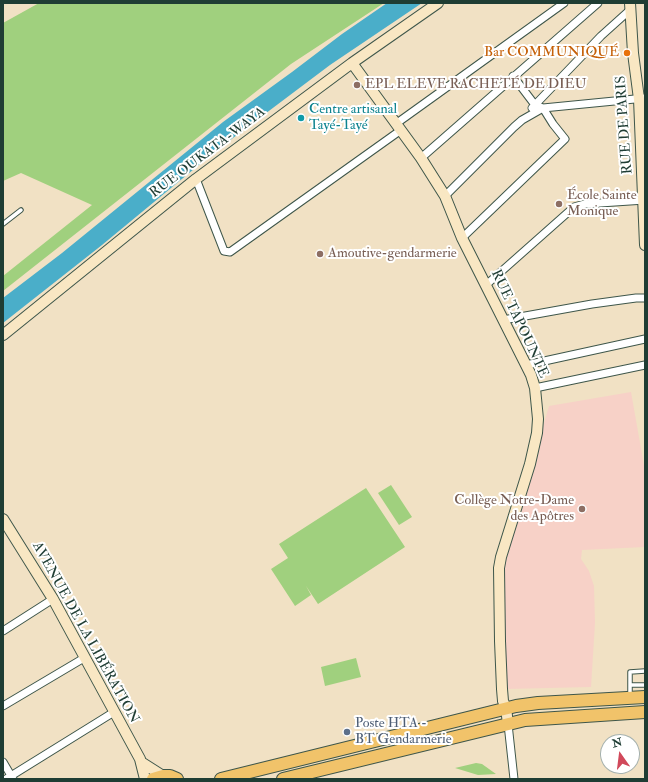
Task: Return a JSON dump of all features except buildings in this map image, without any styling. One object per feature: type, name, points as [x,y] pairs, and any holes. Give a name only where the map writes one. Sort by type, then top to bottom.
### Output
[{"type":"highway","points":[[221,779],[506,708],[538,703],[645,697]]},
{"type":"highway","points":[[283,779],[508,724],[540,718],[645,712]]},
{"type":"highway","points":[[319,754],[323,769]]},
{"type":"highway","points":[[158,777],[170,776],[177,779]]},
{"type":"street","name":"RUE OUKATA-WAYA","points":[[3,335],[196,179],[352,63],[438,3]]},
{"type":"street","points":[[196,179],[224,251],[230,252],[564,3]]},
{"type":"street","points":[[422,158],[513,76],[598,3]]},
{"type":"street","points":[[445,196],[522,120],[630,6]]},
{"type":"street","name":"RUE DE PARIS","points":[[630,6],[633,53],[642,98],[645,245]]},
{"type":"street","name":"RUE TAPOUNTE","points":[[352,63],[422,158],[445,196],[462,238],[531,375],[538,419],[537,433],[530,464],[499,568],[502,689],[508,724]]},
{"type":"street","points":[[462,238],[565,139],[543,108],[535,105],[513,76]]},
{"type":"street","points":[[522,120],[543,108],[642,98]]},
{"type":"street","points":[[486,285],[574,207],[585,204],[644,200]]},
{"type":"street","points":[[503,320],[592,304],[645,298]]},
{"type":"street","points":[[526,365],[645,339]]},
{"type":"street","points":[[534,388],[645,365]]},
{"type":"street","name":"AVENUE DE LA LIBÉRATION","points":[[3,519],[53,599],[141,762]]},
{"type":"street","points":[[3,631],[53,599]]},
{"type":"street","points":[[3,706],[84,658]]},
{"type":"street","points":[[3,762],[10,778],[114,712]]},
{"type":"street","points":[[508,724],[514,779]]},
{"type":"street","points":[[141,762],[158,777]]},
{"type":"street","points":[[141,762],[145,779]]},
{"type":"lane","points":[[3,224],[21,210]]},
{"type":"lane","points":[[630,698],[630,672],[645,671]]},
{"type":"lane","points":[[630,685],[645,684]]},
{"type":"shaded area","name":"Collège Notre-Dame des Apôtres","points":[[631,392],[645,471],[645,547],[582,550],[581,559],[589,571],[594,586],[595,623],[591,687],[506,689],[502,568],[549,406]]},
{"type":"green space","points":[[39,3],[384,3],[291,64],[3,291],[3,276],[92,205],[21,173],[3,181],[3,23]]},
{"type":"green space","points":[[391,485],[412,517],[399,525],[378,493]]},
{"type":"green space","points":[[366,488],[405,547],[318,604],[306,586],[311,595],[295,606],[271,569],[288,558],[279,544]]},
{"type":"green space","points":[[356,658],[361,677],[325,686],[321,667]]},
{"type":"green space","points":[[476,763],[482,764],[496,774],[478,775],[455,768]]},
{"type":"water","points":[[387,3],[422,3],[330,65],[217,150],[102,245],[3,323],[3,298],[62,253],[223,122],[342,34]]},
{"type":"place","name":"Bar COMMUNIQUÉ","points":[[627,53]]},
{"type":"place","name":"EPL ELEVE RACHETÉ DE DIEU","points":[[357,85]]},
{"type":"place","name":"Centre artisanal Tayé-Tayé","points":[[301,118]]},
{"type":"place","name":"École Sainte Monique","points":[[559,204]]},
{"type":"place","name":"Amoutive-gendarmerie","points":[[320,254]]},
{"type":"place","name":"Collège Notre-Dame des Apôtres","points":[[582,509]]},
{"type":"place","name":"Poste HTA - BT Gendarmerie","points":[[347,732]]}]
